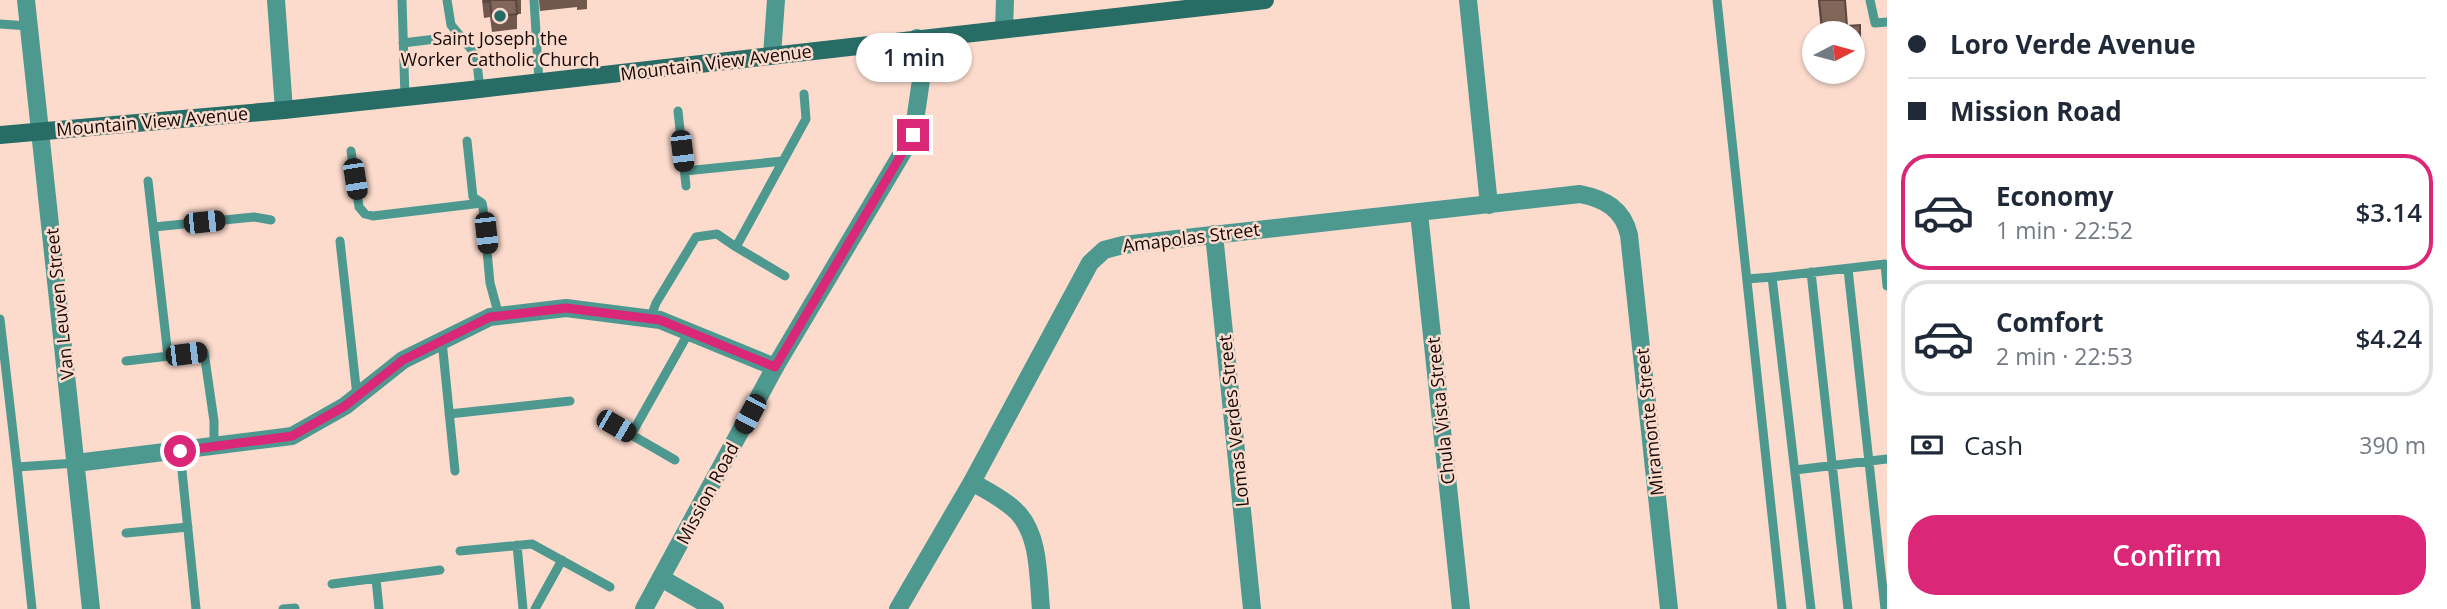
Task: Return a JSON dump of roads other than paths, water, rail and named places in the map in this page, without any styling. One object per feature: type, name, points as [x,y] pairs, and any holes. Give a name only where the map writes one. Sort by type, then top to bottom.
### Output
[{"type":"main road","name":"Mountain View Avenue","points":[[0,135],[284,110],[481,89],[1227,2],[1265,0]]},
{"type":"street","name":"Van Leuven Street","points":[[26,0],[91,609]]},
{"type":"street","points":[[276,0],[284,110]]},
{"type":"street","points":[[772,55],[776,0]]},
{"type":"street","points":[[1004,0],[1004,29]]},
{"type":"street","points":[[1468,0],[1489,205]]},
{"type":"street","name":"Mission Road","points":[[644,609],[775,367],[913,135],[922,74],[917,38]]},
{"type":"street","name":"Amapolas Street","points":[[898,609],[972,482],[1095,257],[1104,250],[1123,245],[1213,234],[1580,194],[1597,198],[1622,215],[1629,235]]},
{"type":"street","name":"Chula Vista Street","points":[[1419,213],[1461,609]]},
{"type":"street","name":"Lomas Verdes Street","points":[[1213,234],[1252,609]]},
{"type":"street","name":"Miramonte Street","points":[[1629,235],[1669,609]]},
{"type":"street","points":[[76,463],[292,436],[345,406],[403,360],[490,317],[566,308],[660,320],[775,367]]},
{"type":"street","points":[[972,482],[1011,506],[1026,524],[1035,555],[1041,609]]},
{"type":"street","points":[[661,578],[715,609]]},
{"type":"lane","points":[[402,0],[405,97]]},
{"type":"lane","points":[[447,0],[451,25],[476,55],[481,89]]},
{"type":"lane","points":[[534,0],[539,82]]},
{"type":"lane","points":[[1717,0],[1782,609]]},
{"type":"lane","points":[[1870,0],[1875,23],[1887,22]]},
{"type":"lane","points":[[0,24],[29,26]]},
{"type":"lane","points":[[403,43],[460,36]]},
{"type":"lane","points":[[736,247],[806,119],[804,94]]},
{"type":"lane","points":[[678,111],[686,186]]},
{"type":"lane","points":[[467,141],[473,198],[482,203]]},
{"type":"lane","points":[[351,151],[359,207],[365,214],[373,216],[482,203]]},
{"type":"lane","points":[[685,171],[783,161]]},
{"type":"lane","points":[[148,180],[168,356]]},
{"type":"lane","points":[[482,203],[490,283],[499,316]]},
{"type":"lane","points":[[154,227],[254,217],[271,220]]},
{"type":"lane","points":[[650,319],[656,303],[696,237],[717,234],[785,276]]},
{"type":"lane","points":[[340,241],[357,397]]},
{"type":"lane","points":[[1747,279],[1885,264],[1887,286]]},
{"type":"lane","points":[[1849,268],[1885,609]]},
{"type":"lane","points":[[1811,272],[1848,609]]},
{"type":"lane","points":[[1772,277],[1811,609]]},
{"type":"lane","points":[[0,319],[32,609]]},
{"type":"lane","points":[[631,435],[689,332]]},
{"type":"lane","points":[[442,341],[455,471]]},
{"type":"lane","points":[[125,361],[204,352],[214,421],[214,446]]},
{"type":"lane","points":[[450,414],[570,401]]},
{"type":"lane","points":[[616,426],[675,460]]},
{"type":"lane","points":[[180,451],[196,609]]},
{"type":"lane","points":[[1795,470],[1887,458]]},
{"type":"lane","points":[[17,467],[76,463]]},
{"type":"lane","points":[[126,533],[188,527]]},
{"type":"lane","points":[[460,551],[532,544],[610,587]]},
{"type":"lane","points":[[517,545],[523,609]]},
{"type":"lane","points":[[535,609],[562,561]]},
{"type":"lane","points":[[332,584],[440,570]]},
{"type":"lane","points":[[376,579],[379,609]]},
{"type":"lane","points":[[283,609],[295,608]]},
{"type":"place","name":"Saint Joseph the Worker Catholic Church","points":[[500,16]]}]
